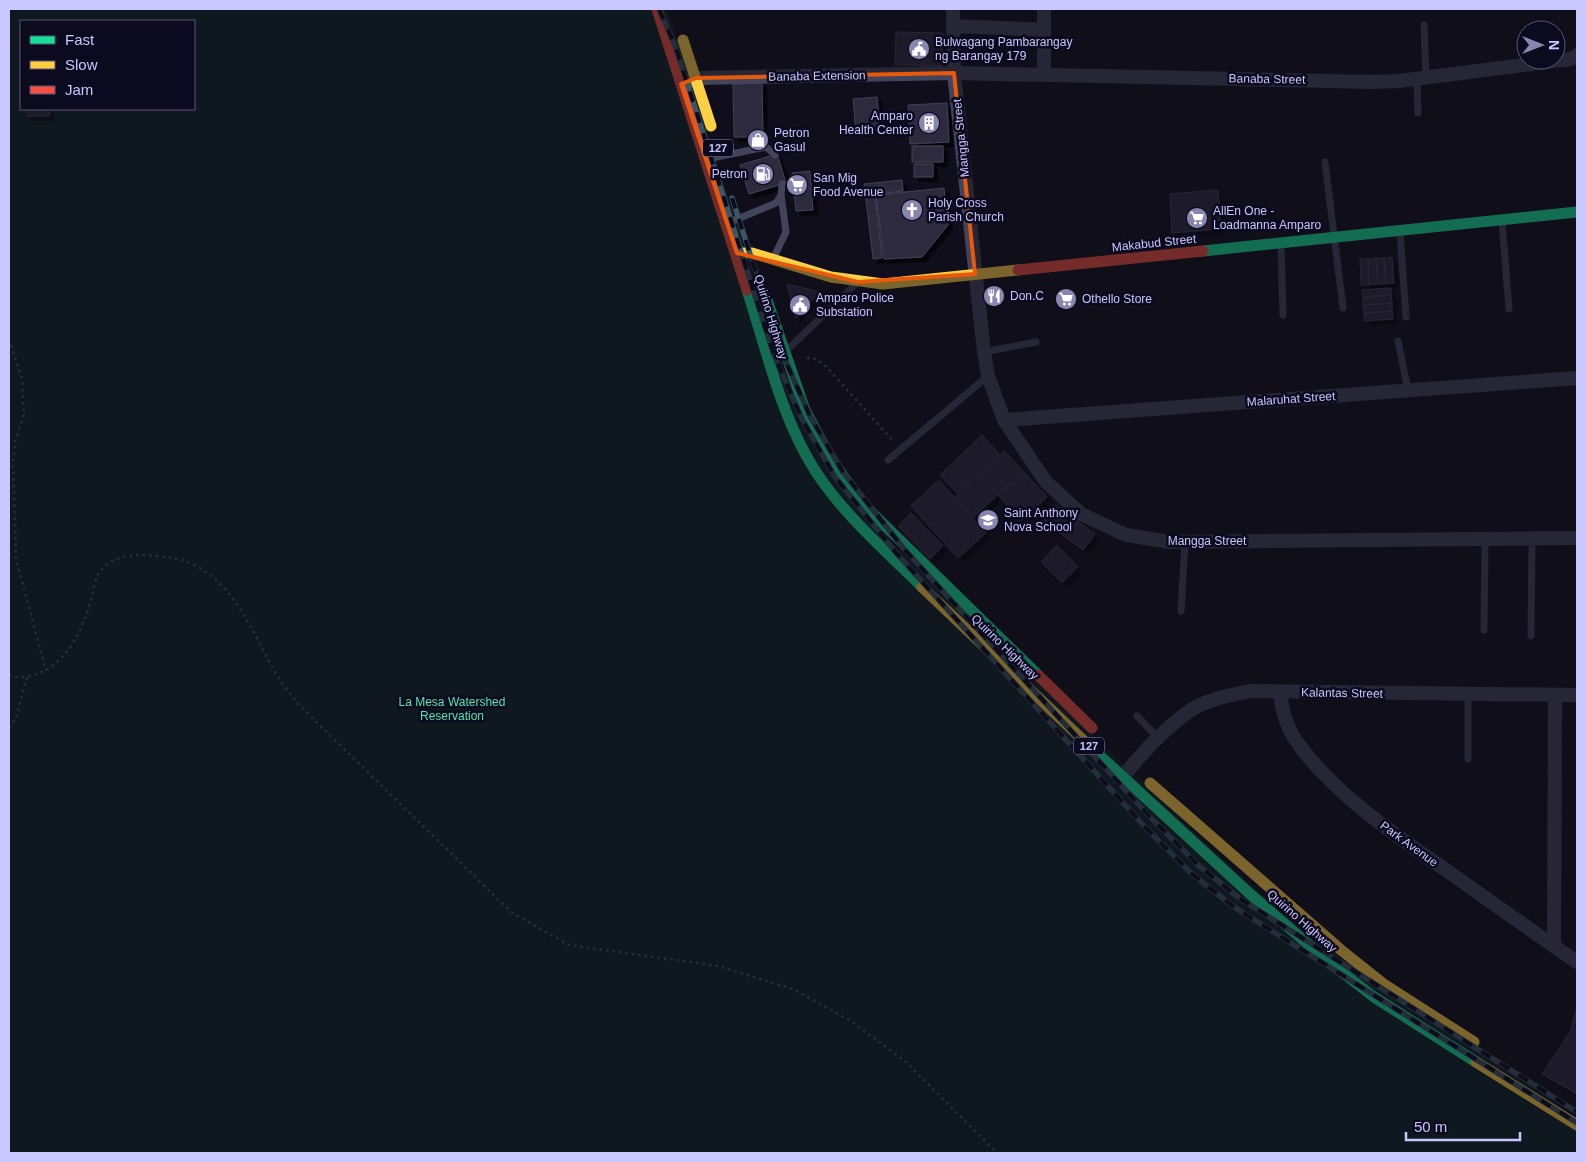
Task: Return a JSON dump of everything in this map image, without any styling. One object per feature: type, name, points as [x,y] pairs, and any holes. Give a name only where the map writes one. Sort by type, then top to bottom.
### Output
[{"type":"main road","name":"Quirino Highway","points":[[657,9],[737,253],[788,417],[816,471],[854,521],[1122,778],[1249,894],[1330,963],[1388,1006],[1577,1125]]},
{"type":"main road","name":"127","points":[[678,26],[719,151]]},
{"type":"main road","name":"Makabud Street","points":[[737,253],[750,249],[772,260],[809,272],[858,282],[883,284],[1502,222],[1577,212]]},
{"type":"main road","name":"Quirino Highway","points":[[750,249],[758,271]]},
{"type":"main road","name":"Quirino Highway","points":[[764,289],[805,410],[833,462],[866,507],[1103,739]]},
{"type":"main road","name":"Quirino Highway","points":[[1128,763],[1341,950],[1385,985],[1480,1046]]},
{"type":"main road","points":[[1530,1095],[1538,1083]]},
{"type":"street","name":"Mangga Street","points":[[953,9],[954,73],[975,274],[988,376],[1004,420],[1046,482],[1081,514],[1126,535],[1170,542],[1577,538]]},
{"type":"street","points":[[1044,9],[1044,74]]},
{"type":"street","points":[[953,26],[1044,30]]},
{"type":"street","name":"Banaba Street","points":[[954,73],[1373,82],[1422,78],[1571,59],[1577,55]]},
{"type":"street","name":"Banaba Extension","points":[[681,84],[696,78],[954,73]]},
{"type":"street","name":"Malaruhat Street","points":[[1004,420],[1577,378]]},
{"type":"street","name":"Kalantas Street","points":[[1122,778],[1128,763],[1192,710],[1221,697],[1250,692],[1577,695]]},
{"type":"street","name":"Park Avenue","points":[[1280,692],[1282,713],[1289,729],[1298,743],[1337,786],[1384,827],[1577,962]]},
{"type":"street","points":[[1554,946],[1555,695]]},
{"type":"lane","points":[[1418,113],[1422,78],[1424,25]]},
{"type":"lane","points":[[706,159],[719,151],[766,146],[775,155]]},
{"type":"lane","points":[[1326,162],[1343,308]]},
{"type":"lane","points":[[772,260],[786,232],[781,195],[782,184]]},
{"type":"lane","points":[[727,223],[776,202],[781,195]]},
{"type":"lane","points":[[1502,222],[1509,309]]},
{"type":"lane","points":[[1400,232],[1406,317]]},
{"type":"lane","points":[[1280,244],[1283,315]]},
{"type":"lane","points":[[786,356],[858,282]]},
{"type":"lane","points":[[1398,341],[1408,390]]},
{"type":"lane","points":[[984,352],[1036,342]]},
{"type":"lane","points":[[888,460],[988,376]]},
{"type":"lane","points":[[1484,538],[1484,630]]},
{"type":"lane","points":[[1530,636],[1532,538]]},
{"type":"lane","points":[[1181,611],[1185,542]]},
{"type":"lane","points":[[1468,694],[1468,759]]},
{"type":"lane","points":[[1137,716],[1159,739]]},
{"type":"path","points":[[9,340],[22,379],[24,414],[15,442],[13,463],[16,559],[46,671]]},
{"type":"path","points":[[786,356],[816,359],[824,364],[900,449]]},
{"type":"path","points":[[9,674],[13,677],[28,677],[46,671],[64,656],[80,633],[96,578],[104,567],[120,559],[145,554],[190,561],[214,578],[244,613],[276,674],[297,703],[511,912],[569,945],[718,966],[793,988],[851,1022],[906,1062],[997,1153]]},
{"type":"path","points":[[9,728],[16,718],[28,677]]},
{"type":"highlighted area","points":[[954,73],[975,274],[858,282],[737,253],[681,84],[696,78]]},
{"type":"green space","name":"La Mesa Watershed Reservation","points":[[9,9],[667,9],[798,414],[861,513],[1244,879],[1336,957],[1577,1118],[1577,1153],[9,1153]]},
{"type":"building","name":"Bulwagang Pambarangay ng Barangay 179","points":[[896,32],[943,33],[942,66],[895,65]]},
{"type":"building","points":[[762,83],[763,137],[734,137],[733,84]]},
{"type":"building","points":[[877,97],[880,130],[856,132],[853,99]]},
{"type":"building","name":"Amparo Health Center","points":[[947,103],[949,142],[910,144],[908,105]]},
{"type":"building","points":[[28,110],[49,110],[49,116],[27,116]]},
{"type":"building","points":[[912,146],[943,146],[943,162],[912,162]]},
{"type":"building","name":"Petron","points":[[777,154],[786,183],[749,194],[740,165]]},
{"type":"building","points":[[914,164],[933,164],[933,177],[914,177]]},
{"type":"building","points":[[810,171],[813,210],[796,211],[792,173]]},
{"type":"building","points":[[902,180],[903,191],[875,194],[882,258],[873,259],[864,184]]},
{"type":"building","name":"Holy Cross Parish Church","points":[[944,188],[948,225],[922,257],[884,259],[876,195]]},
{"type":"building","points":[[1218,190],[1221,229],[1172,233],[1170,194]]},
{"type":"building","points":[[1392,257],[1394,283],[1386,284],[1384,258]]},
{"type":"building","points":[[1376,258],[1384,258],[1386,284],[1378,284]]},
{"type":"building","points":[[1376,258],[1378,284],[1369,285],[1368,259]]},
{"type":"building","points":[[1360,259],[1368,259],[1369,285],[1361,285]]},
{"type":"building","name":"Amparo Police Substation","points":[[787,284],[820,292],[796,318]]},
{"type":"building","points":[[1391,288],[1391,295],[1363,297],[1362,290]]},
{"type":"building","points":[[1391,295],[1392,303],[1363,305],[1363,297]]},
{"type":"building","points":[[1392,303],[1392,311],[1364,313],[1363,305]]},
{"type":"building","points":[[1392,311],[1393,319],[1364,321],[1364,313]]},
{"type":"building","points":[[982,435],[999,454],[957,493],[940,475]]},
{"type":"building","points":[[1004,451],[1023,471],[974,517],[955,497]]},
{"type":"building","points":[[1024,472],[1047,497],[1021,521],[998,495]]},
{"type":"building","points":[[939,480],[986,533],[958,558],[911,506]]},
{"type":"building","points":[[1056,505],[1095,534],[1083,550],[1044,521]]},
{"type":"building","points":[[911,513],[943,546],[930,559],[898,526]]},
{"type":"building","points":[[1057,545],[1078,567],[1062,583],[1041,562]]},
{"type":"building","points":[[1577,1007],[1577,1094],[1542,1074],[1570,1032]]},
{"type":"railway","points":[[659,9],[676,48],[774,355],[802,419],[835,477],[897,554],[1146,828],[1192,874],[1234,907],[1577,1123]]},
{"type":"railway","points":[[732,198],[782,353],[810,416],[843,472],[904,549],[1153,820],[1198,865],[1239,898],[1577,1112]]},
{"type":"traffic: fast","points":[[1203,251],[1577,212]]},
{"type":"traffic: fast","points":[[747,290],[784,407],[793,429],[816,472],[853,518],[922,587]]},
{"type":"traffic: fast","points":[[766,297],[805,410],[833,462],[866,507],[1038,675]]},
{"type":"traffic: fast","points":[[1085,742],[1249,893],[1330,963],[1374,997],[1476,1062]]},
{"type":"traffic: slow","points":[[683,40],[711,126]]},
{"type":"traffic: slow","points":[[737,253],[752,253],[831,277],[883,284],[1018,270]]},
{"type":"traffic: slow","points":[[922,587],[1085,742]]},
{"type":"traffic: slow","points":[[1150,783],[1341,950],[1385,985],[1474,1042]]},
{"type":"traffic: slow","points":[[1476,1062],[1577,1125]]},
{"type":"traffic: jam","points":[[657,9],[747,290]]},
{"type":"traffic: jam","points":[[1018,270],[1203,251]]},
{"type":"traffic: jam","points":[[1038,675],[1092,728]]},
{"type":"place","name":"Bulwagang Pambarangay ng Barangay 179","points":[[919,49]]},
{"type":"place","name":"Amparo Health Center","points":[[929,123]]},
{"type":"place","name":"Petron Gasul","points":[[758,140]]},
{"type":"place","name":"Petron","points":[[763,174]]},
{"type":"place","name":"San Mig Food Avenue","points":[[797,185]]},
{"type":"place","name":"Holy Cross Parish Church","points":[[912,210]]},
{"type":"place","name":"AllEn One - Loadmanna Amparo","points":[[1197,218]]},
{"type":"place","name":"Don.C","points":[[994,296]]},
{"type":"place","name":"Othello Store","points":[[1066,299]]},
{"type":"place","name":"Amparo Police Substation","points":[[800,305]]},
{"type":"place","name":"Saint Anthony Nova School","points":[[988,520]]}]
